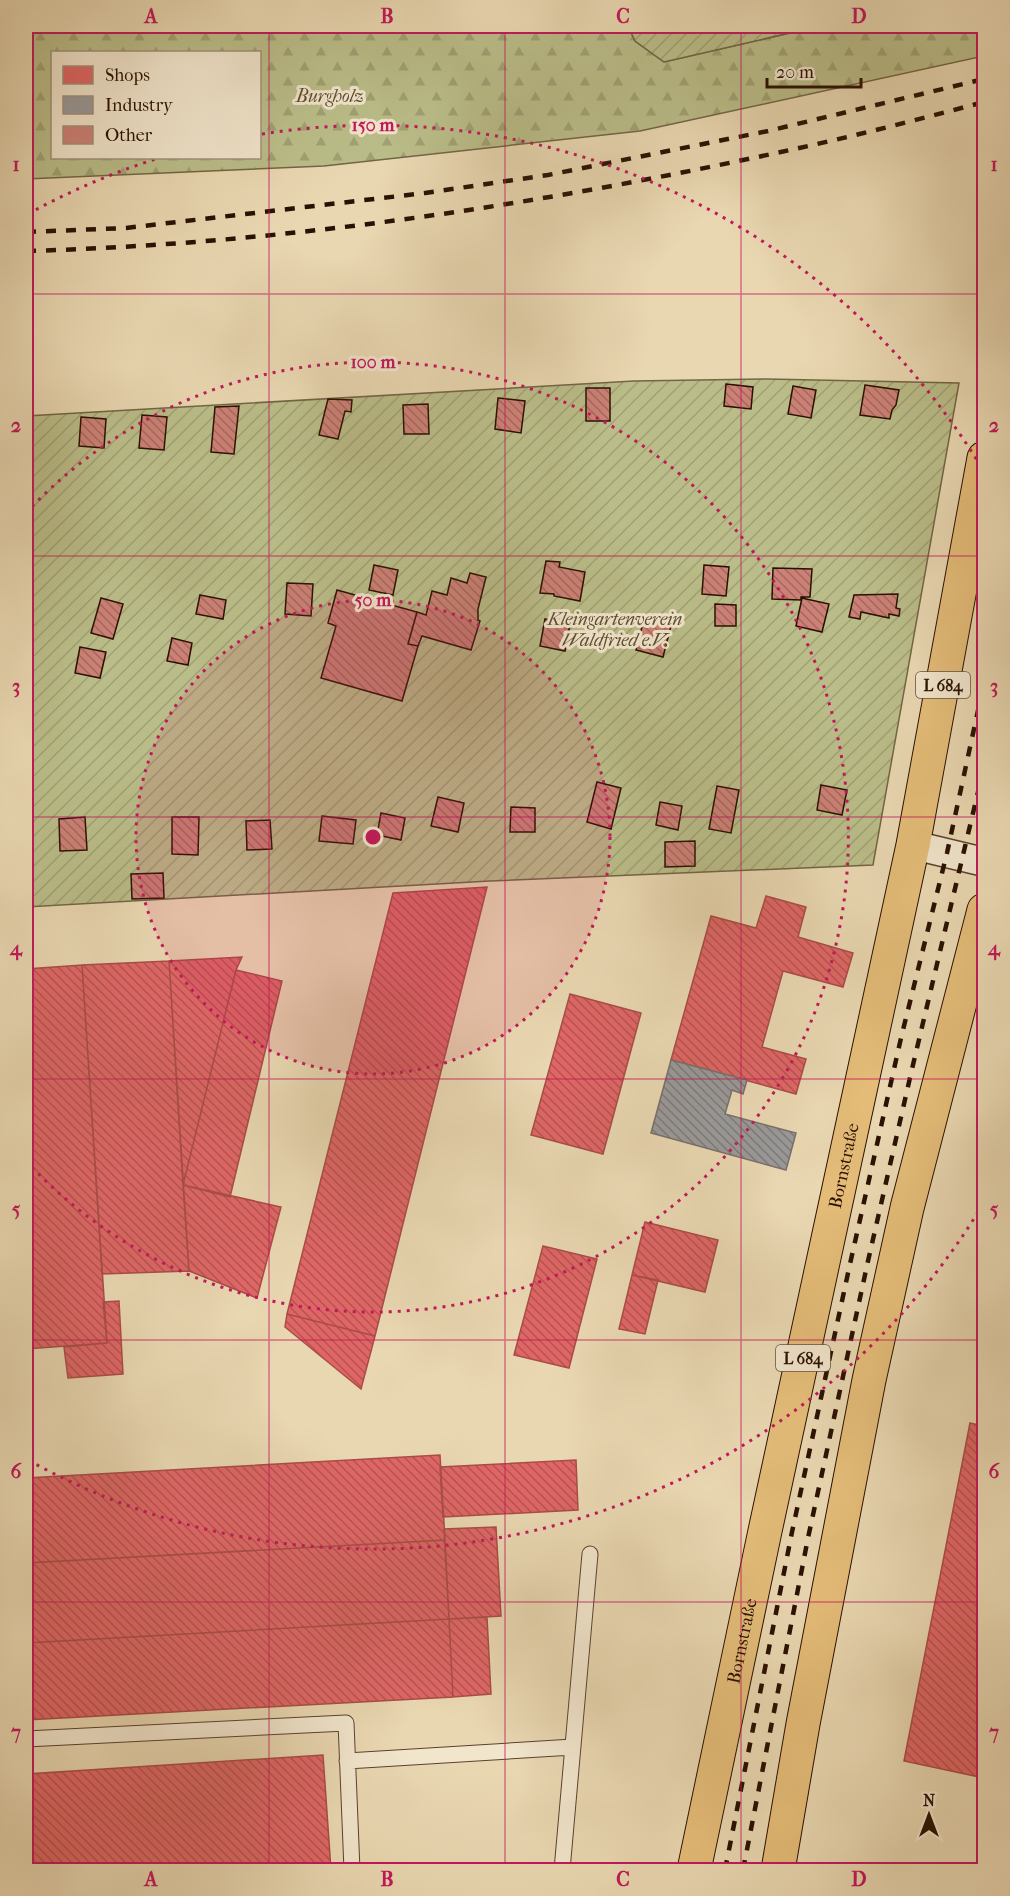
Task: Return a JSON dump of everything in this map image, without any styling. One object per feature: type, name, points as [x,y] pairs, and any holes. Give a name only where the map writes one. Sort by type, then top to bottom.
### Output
[{"type":"main road","name":"Bornstraße","points":[[694,1870],[913,845],[984,458]]},
{"type":"main road","points":[[778,1870],[809,1689],[872,1368],[907,1208],[984,910]]},
{"type":"street","points":[[913,845],[984,862]]},
{"type":"lane","points":[[561,1870],[590,1554]]},
{"type":"lane","points":[[26,1739],[346,1723],[352,1870]]},
{"type":"lane","points":[[347,1761],[573,1747]]},
{"type":"green space","name":"Burgholz","points":[[26,26],[628,26],[635,41],[664,62],[820,26],[984,26],[984,56],[640,131],[324,166],[26,179]]},
{"type":"green space","points":[[628,26],[820,26],[664,62],[635,41]]},
{"type":"green space","name":"Kleingartenverein Waldfried e.V.","points":[[767,379],[959,383],[873,865],[490,881],[26,907],[26,416],[634,381]]},
{"type":"building: Shops","points":[[487,887],[375,1336],[287,1314],[393,893]]},
{"type":"building: Shops","points":[[766,896],[806,907],[798,937],[853,953],[843,987],[783,971],[762,1047],[806,1059],[796,1094],[671,1060],[711,916],[756,928]]},
{"type":"building: Shops","points":[[242,957],[236,970],[183,1185],[169,961]]},
{"type":"building: Shops","points":[[169,961],[189,1271],[102,1274],[82,965]]},
{"type":"building: Shops","points":[[82,965],[107,1343],[26,1349],[26,969]]},
{"type":"building: Shops","points":[[236,970],[282,981],[230,1197],[183,1185]]},
{"type":"building: Shops","points":[[570,994],[641,1013],[603,1154],[531,1135]]},
{"type":"building: Shops","points":[[183,1185],[281,1207],[257,1298],[189,1271]]},
{"type":"building: Shops","points":[[645,1222],[718,1240],[705,1292],[632,1275]]},
{"type":"building: Shops","points":[[543,1246],[597,1259],[569,1368],[514,1355]]},
{"type":"building: Shops","points":[[632,1275],[658,1280],[645,1334],[619,1329]]},
{"type":"building: Shops","points":[[119,1301],[123,1374],[68,1378],[64,1347],[107,1343],[103,1302]]},
{"type":"building: Shops","points":[[287,1314],[375,1336],[361,1389],[285,1327]]},
{"type":"building: Shops","points":[[970,1423],[984,1426],[984,1778],[904,1761]]},
{"type":"building: Shops","points":[[440,1455],[445,1540],[26,1563],[26,1478]]},
{"type":"building: Shops","points":[[576,1460],[578,1510],[443,1517],[440,1467]]},
{"type":"building: Shops","points":[[496,1527],[501,1616],[449,1619],[444,1529]]},
{"type":"building: Shops","points":[[445,1540],[449,1619],[26,1643],[26,1563]]},
{"type":"building: Shops","points":[[487,1617],[491,1694],[453,1697],[449,1619]]},
{"type":"building: Shops","points":[[449,1619],[453,1697],[26,1720],[26,1643]]},
{"type":"building: Shops","points":[[323,1755],[331,1870],[26,1870],[26,1774]]},
{"type":"building: Industry","points":[[671,1060],[747,1080],[743,1094],[732,1090],[725,1114],[796,1133],[786,1170],[651,1133]]},
{"type":"building: Other","points":[[726,384],[753,387],[751,409],[724,406]]},
{"type":"building: Other","points":[[865,385],[899,390],[890,419],[860,415]]},
{"type":"building: Other","points":[[793,386],[816,390],[811,418],[788,414]]},
{"type":"building: Other","points":[[586,388],[610,388],[610,421],[586,421]]},
{"type":"building: Other","points":[[498,398],[525,401],[521,433],[495,429]]},
{"type":"building: Other","points":[[328,399],[352,400],[351,412],[345,411],[338,439],[319,435]]},
{"type":"building: Other","points":[[428,404],[429,434],[404,434],[403,405]]},
{"type":"building: Other","points":[[239,406],[234,454],[211,452],[215,407]]},
{"type":"building: Other","points":[[142,415],[167,417],[164,450],[139,448]]},
{"type":"building: Other","points":[[81,417],[106,419],[104,448],[79,446]]},
{"type":"building: Other","points":[[26,422],[33,423],[31,451],[26,450]]},
{"type":"building: Other","points":[[546,561],[560,562],[559,567],[585,572],[580,601],[540,593]]},
{"type":"building: Other","points":[[374,565],[398,570],[393,595],[369,590]]},
{"type":"building: Other","points":[[704,565],[729,567],[726,596],[702,594]]},
{"type":"building: Other","points":[[773,568],[812,569],[810,597],[801,597],[801,600],[772,599]]},
{"type":"building: Other","points":[[470,573],[486,577],[478,609],[478,620],[480,621],[471,650],[422,636],[418,646],[408,644],[417,612],[426,615],[432,591],[447,595],[451,578],[467,583]]},
{"type":"building: Other","points":[[287,583],[313,584],[311,616],[285,614]]},
{"type":"building: Other","points":[[337,590],[417,612],[408,644],[418,646],[402,701],[321,678],[336,626],[328,623]]},
{"type":"building: Other","points":[[898,594],[896,608],[900,609],[899,616],[889,614],[889,618],[861,612],[860,619],[849,617],[854,595]]},
{"type":"building: Other","points":[[200,595],[226,600],[223,619],[196,614]]},
{"type":"building: Other","points":[[101,598],[123,604],[113,639],[91,633]]},
{"type":"building: Other","points":[[802,598],[829,604],[822,632],[796,626]]},
{"type":"building: Other","points":[[715,604],[736,605],[736,626],[715,626]]},
{"type":"building: Other","points":[[545,619],[570,624],[565,651],[540,646]]},
{"type":"building: Other","points":[[644,619],[671,626],[663,657],[636,650]]},
{"type":"building: Other","points":[[172,638],[192,643],[188,665],[167,661]]},
{"type":"building: Other","points":[[80,647],[106,652],[100,678],[75,673]]},
{"type":"building: Other","points":[[597,782],[621,788],[611,829],[587,822]]},
{"type":"building: Other","points":[[821,785],[847,790],[842,815],[817,810]]},
{"type":"building: Other","points":[[717,786],[739,790],[731,833],[709,829]]},
{"type":"building: Other","points":[[438,797],[464,803],[458,832],[431,826]]},
{"type":"building: Other","points":[[660,802],[682,806],[678,830],[656,825]]},
{"type":"building: Other","points":[[511,807],[535,808],[535,832],[510,832]]},
{"type":"building: Other","points":[[381,813],[405,818],[401,840],[377,835]]},
{"type":"building: Other","points":[[322,816],[356,820],[353,844],[319,841]]},
{"type":"building: Other","points":[[85,817],[87,850],[60,851],[59,819]]},
{"type":"building: Other","points":[[172,817],[199,817],[198,855],[172,854]]},
{"type":"building: Other","points":[[270,820],[272,849],[247,850],[246,821]]},
{"type":"building: Other","points":[[695,841],[695,866],[665,867],[665,842]]},
{"type":"building: Other","points":[[163,873],[164,898],[132,899],[131,874]]},
{"type":"railway","points":[[26,232],[126,228],[425,193],[548,175],[768,131],[984,79]]},
{"type":"railway","points":[[26,251],[218,240],[410,219],[695,170],[863,133],[984,102]]},
{"type":"railway","points":[[725,1870],[792,1532],[850,1264],[901,1038],[947,853],[984,683]]},
{"type":"railway","points":[[743,1870],[808,1538],[868,1261],[984,767]]}]
